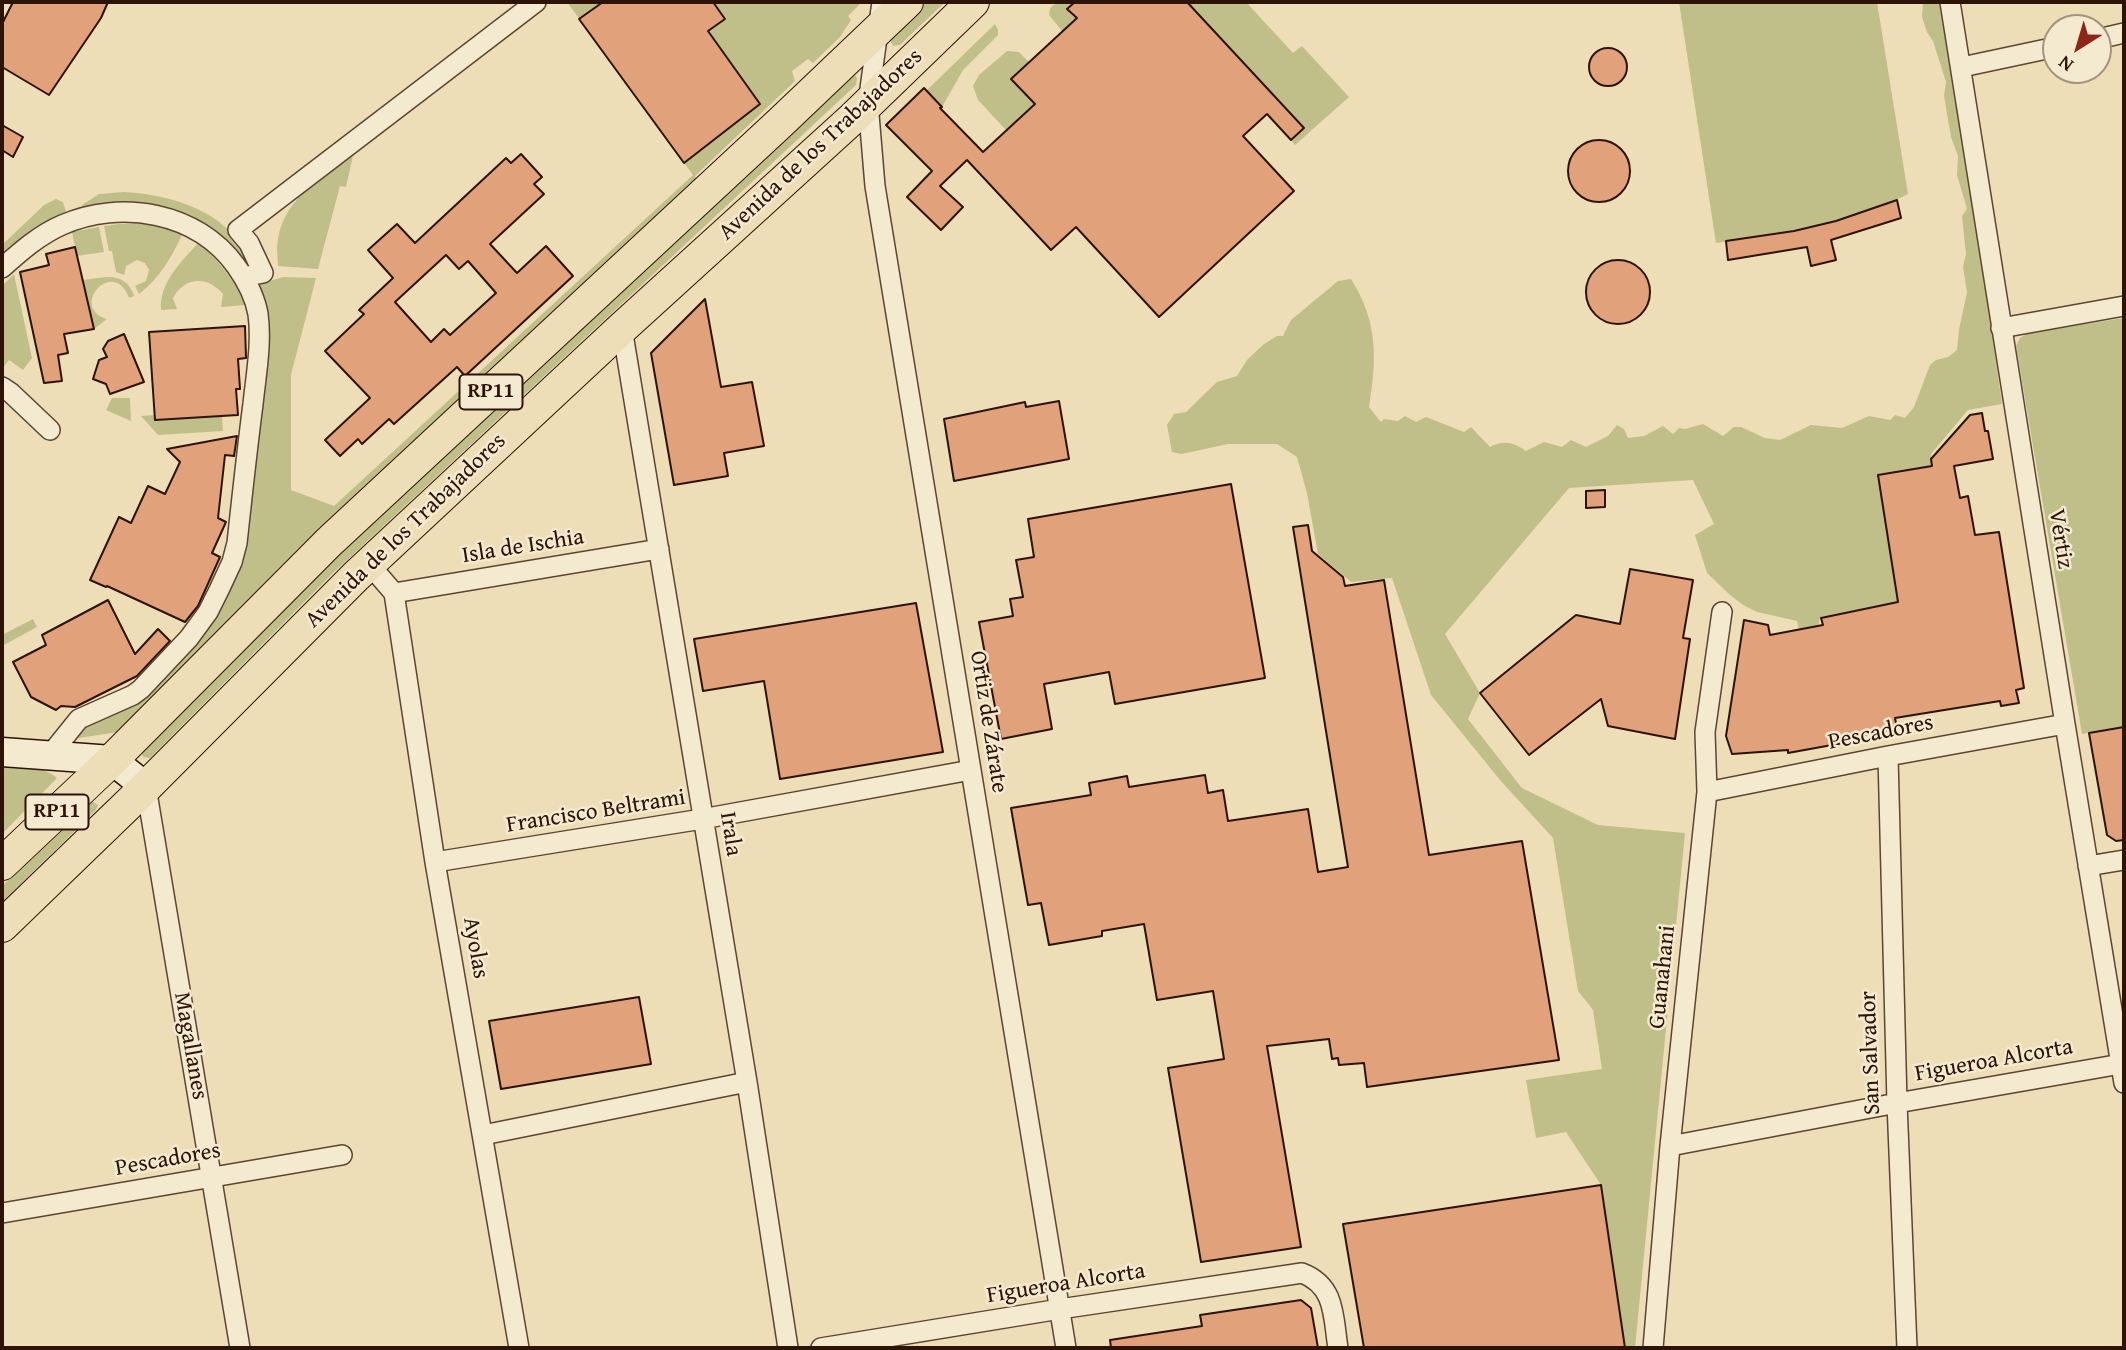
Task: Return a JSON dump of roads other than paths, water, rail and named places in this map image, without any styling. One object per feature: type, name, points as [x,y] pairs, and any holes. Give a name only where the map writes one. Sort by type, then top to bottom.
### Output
[{"type":"main road","name":"Avenida de los Trabajadores","points":[[2,864],[111,760],[329,542],[781,122],[879,16],[907,2]]},
{"type":"main road","name":"Avenida de los Trabajadores","points":[[2,926],[146,787],[369,564],[868,103],[973,2]]},
{"type":"main road","points":[[2,752],[111,760],[146,787]]},
{"type":"street","points":[[243,277],[263,273],[249,243],[238,230],[536,2]]},
{"type":"street","name":"Vértiz","points":[[1950,2],[2124,1083]]},
{"type":"street","name":"Ortiz de Zárate","points":[[879,16],[868,103],[869,141],[877,200],[1066,1348]]},
{"type":"street","points":[[1962,67],[2042,50]]},
{"type":"street","points":[[2,268],[37,239],[62,225],[89,216],[143,213],[178,221],[194,228],[222,249],[243,277],[257,310],[259,337],[237,543],[232,562],[219,590],[199,626],[148,683],[133,695],[79,719],[50,755]]},
{"type":"street","points":[[2001,328],[2124,306]]},
{"type":"street","name":"Irala","points":[[622,328],[747,1082],[788,1348]]},
{"type":"street","points":[[2,387],[50,430]]},
{"type":"street","name":"Isla de Ischia","points":[[394,593],[659,549]]},
{"type":"street","points":[[369,564],[394,593]]},
{"type":"street","name":"Ayolas","points":[[394,593],[435,862],[519,1348]]},
{"type":"street","name":"Guanahani","points":[[1653,1348],[1670,1146],[1707,792],[1705,732],[1722,612]]},
{"type":"street","name":"Pescadores","points":[[1707,792],[2065,724]]},
{"type":"street","name":"San Salvador","points":[[1888,756],[1897,1103],[1907,1348]]},
{"type":"street","name":"Francisco Beltrami","points":[[435,862],[702,820],[971,770]]},
{"type":"street","name":"Magallanes","points":[[146,787],[240,1348]]},
{"type":"street","points":[[2088,866],[2124,860]]},
{"type":"street","name":"Figueroa Alcorta","points":[[1670,1146],[2121,1063]]},
{"type":"street","points":[[483,1135],[747,1082]]},
{"type":"street","name":"Pescadores","points":[[2,1213],[342,1155]]},
{"type":"street","name":"Figueroa Alcorta","points":[[821,1348],[1302,1273],[1318,1281],[1330,1297],[1338,1348]]}]
